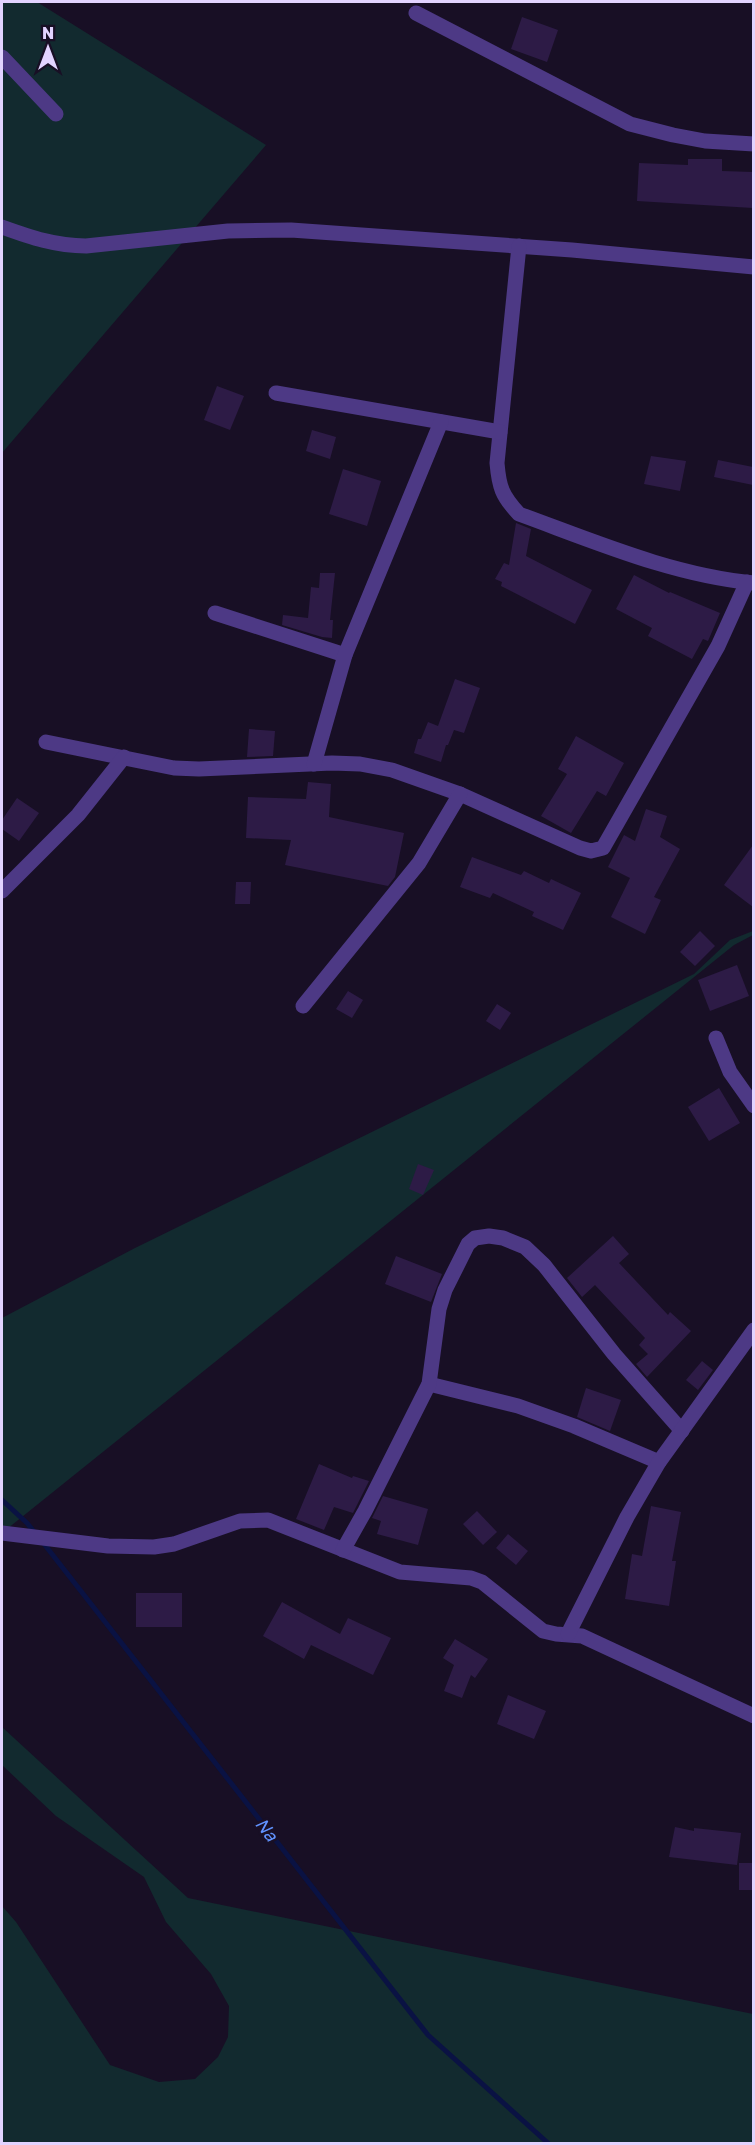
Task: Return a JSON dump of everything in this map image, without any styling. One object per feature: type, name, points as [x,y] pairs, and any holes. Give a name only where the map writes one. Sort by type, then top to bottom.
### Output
[{"type":"street","points":[[416,13],[630,124],[705,141],[753,144]]},
{"type":"street","points":[[2,57],[56,114]]},
{"type":"street","points":[[2,226],[45,242],[64,246],[86,246],[228,231],[291,230],[519,246],[753,267]]},
{"type":"street","points":[[46,742],[174,768],[360,764],[392,770],[460,794],[580,848],[591,851],[603,848],[718,646],[750,582],[710,577],[642,559],[519,514],[505,500],[498,483],[497,463],[519,246]]},
{"type":"street","points":[[276,393],[500,432]]},
{"type":"street","points":[[314,764],[345,655],[441,422]]},
{"type":"street","points":[[215,613],[345,655]]},
{"type":"street","points":[[2,891],[78,815],[124,758]]},
{"type":"street","points":[[303,1006],[419,864],[460,794]]},
{"type":"street","points":[[716,1038],[730,1072],[753,1106]]},
{"type":"street","points":[[343,1550],[429,1384],[439,1309],[445,1290],[468,1244],[475,1238],[489,1236],[504,1238],[525,1247],[544,1265],[614,1354],[682,1431]]},
{"type":"street","points":[[568,1634],[627,1517],[659,1462],[753,1330]]},
{"type":"street","points":[[429,1384],[518,1406],[574,1426],[659,1462]]},
{"type":"street","points":[[2,1533],[108,1546],[154,1547],[174,1544],[240,1521],[268,1520],[400,1572],[471,1578],[482,1582],[543,1631],[582,1636],[753,1716]]},
{"type":"green space","points":[[2,2],[37,2],[266,145],[2,453]]},
{"type":"green space","points":[[753,931],[753,935],[734,945],[2,1533],[2,1318],[135,1248],[694,974],[730,940]]},
{"type":"green space","points":[[2,1727],[188,1898],[753,2014],[753,2143],[2,2143],[2,1906],[16,1922],[110,2065],[159,2082],[195,2079],[218,2057],[228,2037],[229,2006],[211,1974],[166,1922],[144,1877],[56,1816],[2,1765]]},
{"type":"building","points":[[522,17],[558,30],[547,62],[511,49]]},
{"type":"building","points":[[688,159],[722,159],[722,171],[753,172],[753,208],[637,201],[639,163],[688,165]]},
{"type":"building","points":[[217,386],[244,396],[230,430],[204,420]]},
{"type":"building","points":[[312,430],[336,437],[330,459],[306,451]]},
{"type":"building","points":[[651,456],[686,461],[680,491],[644,484]]},
{"type":"building","points":[[718,460],[753,467],[753,485],[714,477]]},
{"type":"building","points":[[343,469],[381,481],[367,526],[329,514]]},
{"type":"building","points":[[516,523],[531,529],[526,556],[592,590],[575,624],[501,586],[502,582],[495,579],[504,563],[509,565]]},
{"type":"building","points":[[320,573],[335,573],[330,620],[333,620],[332,638],[282,625],[283,615],[308,618],[311,587],[319,588]]},
{"type":"building","points":[[634,575],[669,593],[720,613],[708,641],[703,639],[692,659],[648,636],[652,628],[616,609]]},
{"type":"building","points":[[455,679],[480,688],[464,733],[454,730],[441,762],[414,753],[418,739],[421,739],[428,722],[438,726]]},
{"type":"building","points":[[249,729],[275,731],[273,756],[247,757]]},
{"type":"building","points":[[576,736],[624,763],[606,796],[597,791],[571,833],[541,816],[567,774],[558,769]]},
{"type":"building","points":[[308,782],[331,784],[329,817],[404,833],[395,877],[388,886],[285,865],[291,840],[246,838],[248,797],[306,799]]},
{"type":"building","points":[[17,798],[39,813],[19,841],[2,829],[2,820]]},
{"type":"building","points":[[646,809],[667,816],[660,837],[680,849],[654,897],[661,900],[645,934],[611,917],[630,878],[608,867],[624,835],[635,841]]},
{"type":"building","points":[[753,845],[753,907],[724,885]]},
{"type":"building","points":[[472,857],[521,875],[524,871],[549,883],[551,879],[581,893],[563,930],[532,916],[534,912],[493,893],[490,898],[460,887]]},
{"type":"building","points":[[236,882],[251,882],[250,904],[235,904]]},
{"type":"building","points":[[700,931],[715,946],[695,966],[680,952]]},
{"type":"building","points":[[737,965],[749,996],[710,1011],[698,980]]},
{"type":"building","points":[[348,991],[363,1000],[352,1018],[336,1009]]},
{"type":"building","points":[[497,1004],[511,1013],[500,1030],[486,1021]]},
{"type":"building","points":[[719,1088],[740,1123],[709,1141],[688,1107]]},
{"type":"building","points":[[418,1164],[434,1170],[423,1195],[409,1189]]},
{"type":"building","points":[[613,1236],[629,1254],[619,1263],[668,1315],[670,1312],[691,1331],[647,1377],[636,1364],[648,1354],[639,1345],[645,1338],[595,1285],[582,1297],[567,1278]]},
{"type":"building","points":[[396,1256],[442,1274],[431,1302],[385,1284]]},
{"type":"building","points":[[702,1361],[713,1370],[698,1390],[686,1380]]},
{"type":"building","points":[[586,1388],[621,1400],[610,1431],[577,1417]]},
{"type":"building","points":[[319,1464],[352,1478],[353,1476],[369,1481],[353,1513],[334,1507],[324,1530],[296,1519]]},
{"type":"building","points":[[383,1496],[428,1509],[418,1545],[377,1534],[381,1521],[372,1518]]},
{"type":"building","points":[[651,1506],[681,1512],[672,1561],[676,1561],[669,1606],[625,1599],[632,1554],[642,1556]]},
{"type":"building","points":[[477,1511],[497,1532],[483,1545],[463,1524]]},
{"type":"building","points":[[508,1534],[528,1551],[516,1565],[496,1548]]},
{"type":"building","points":[[136,1593],[182,1593],[182,1627],[136,1627]]},
{"type":"building","points":[[282,1602],[340,1634],[348,1618],[391,1638],[373,1675],[311,1645],[304,1659],[263,1636]]},
{"type":"building","points":[[455,1639],[488,1659],[475,1678],[471,1675],[462,1698],[444,1691],[454,1665],[443,1658]]},
{"type":"building","points":[[508,1695],[546,1711],[534,1739],[497,1724]]},
{"type":"building","points":[[675,1827],[694,1831],[694,1828],[741,1833],[737,1865],[669,1857]]},
{"type":"building","points":[[739,1863],[753,1863],[753,1890],[739,1890]]},
{"type":"waterway","name":"Na","points":[[2,1500],[35,1533]]},
{"type":"waterway","name":"Na","points":[[41,1540],[428,2035],[549,2144]]}]
